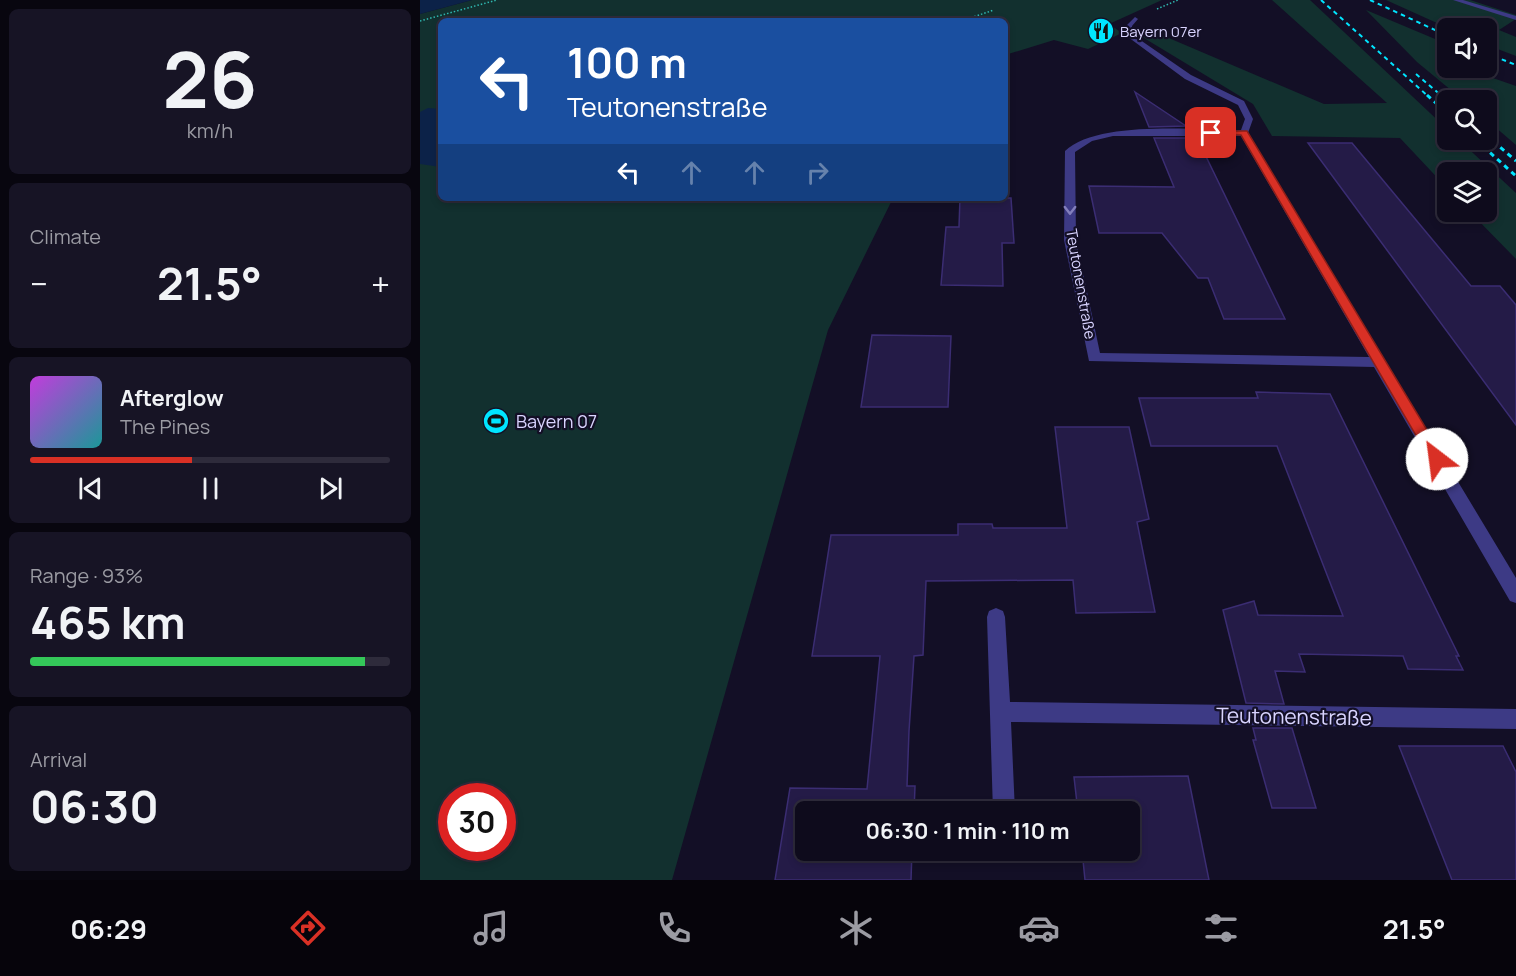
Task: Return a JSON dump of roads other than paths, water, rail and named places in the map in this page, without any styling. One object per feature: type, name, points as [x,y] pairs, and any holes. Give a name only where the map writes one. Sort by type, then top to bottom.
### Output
[{"type":"street","points":[[1456,0],[1516,18]]},
{"type":"street","points":[[1135,19],[1129,26],[1130,36],[1144,48],[1188,77],[1241,103],[1249,119],[1244,133],[1381,362],[1516,595]]},
{"type":"street","name":"Teutonenstraße","points":[[1244,133],[1113,133],[1089,139],[1071,151],[1070,240],[1094,358],[1381,362]]},
{"type":"street","points":[[996,617],[1004,801]]},
{"type":"street","name":"Teutonenstraße","points":[[1001,712],[1516,719]]},
{"type":"water","points":[[420,0],[472,0],[420,14]]},
{"type":"water","points":[[428,108],[438,109],[438,167],[420,164],[420,112]]},
{"type":"railway","points":[[1321,0],[1429,97]]},
{"type":"railway","points":[[1370,0],[1437,31]]},
{"type":"railway","points":[[1497,57],[1516,65]]},
{"type":"railway","points":[[1416,74],[1437,92]]},
{"type":"railway","points":[[1427,95],[1437,104]]},
{"type":"railway","points":[[1497,145],[1516,161]]},
{"type":"railway","points":[[1487,150],[1516,176]]},
{"type":"place","name":"Bayern 07er","points":[[1101,31]]},
{"type":"place","name":"Bayern 07","points":[[496,421]]}]
